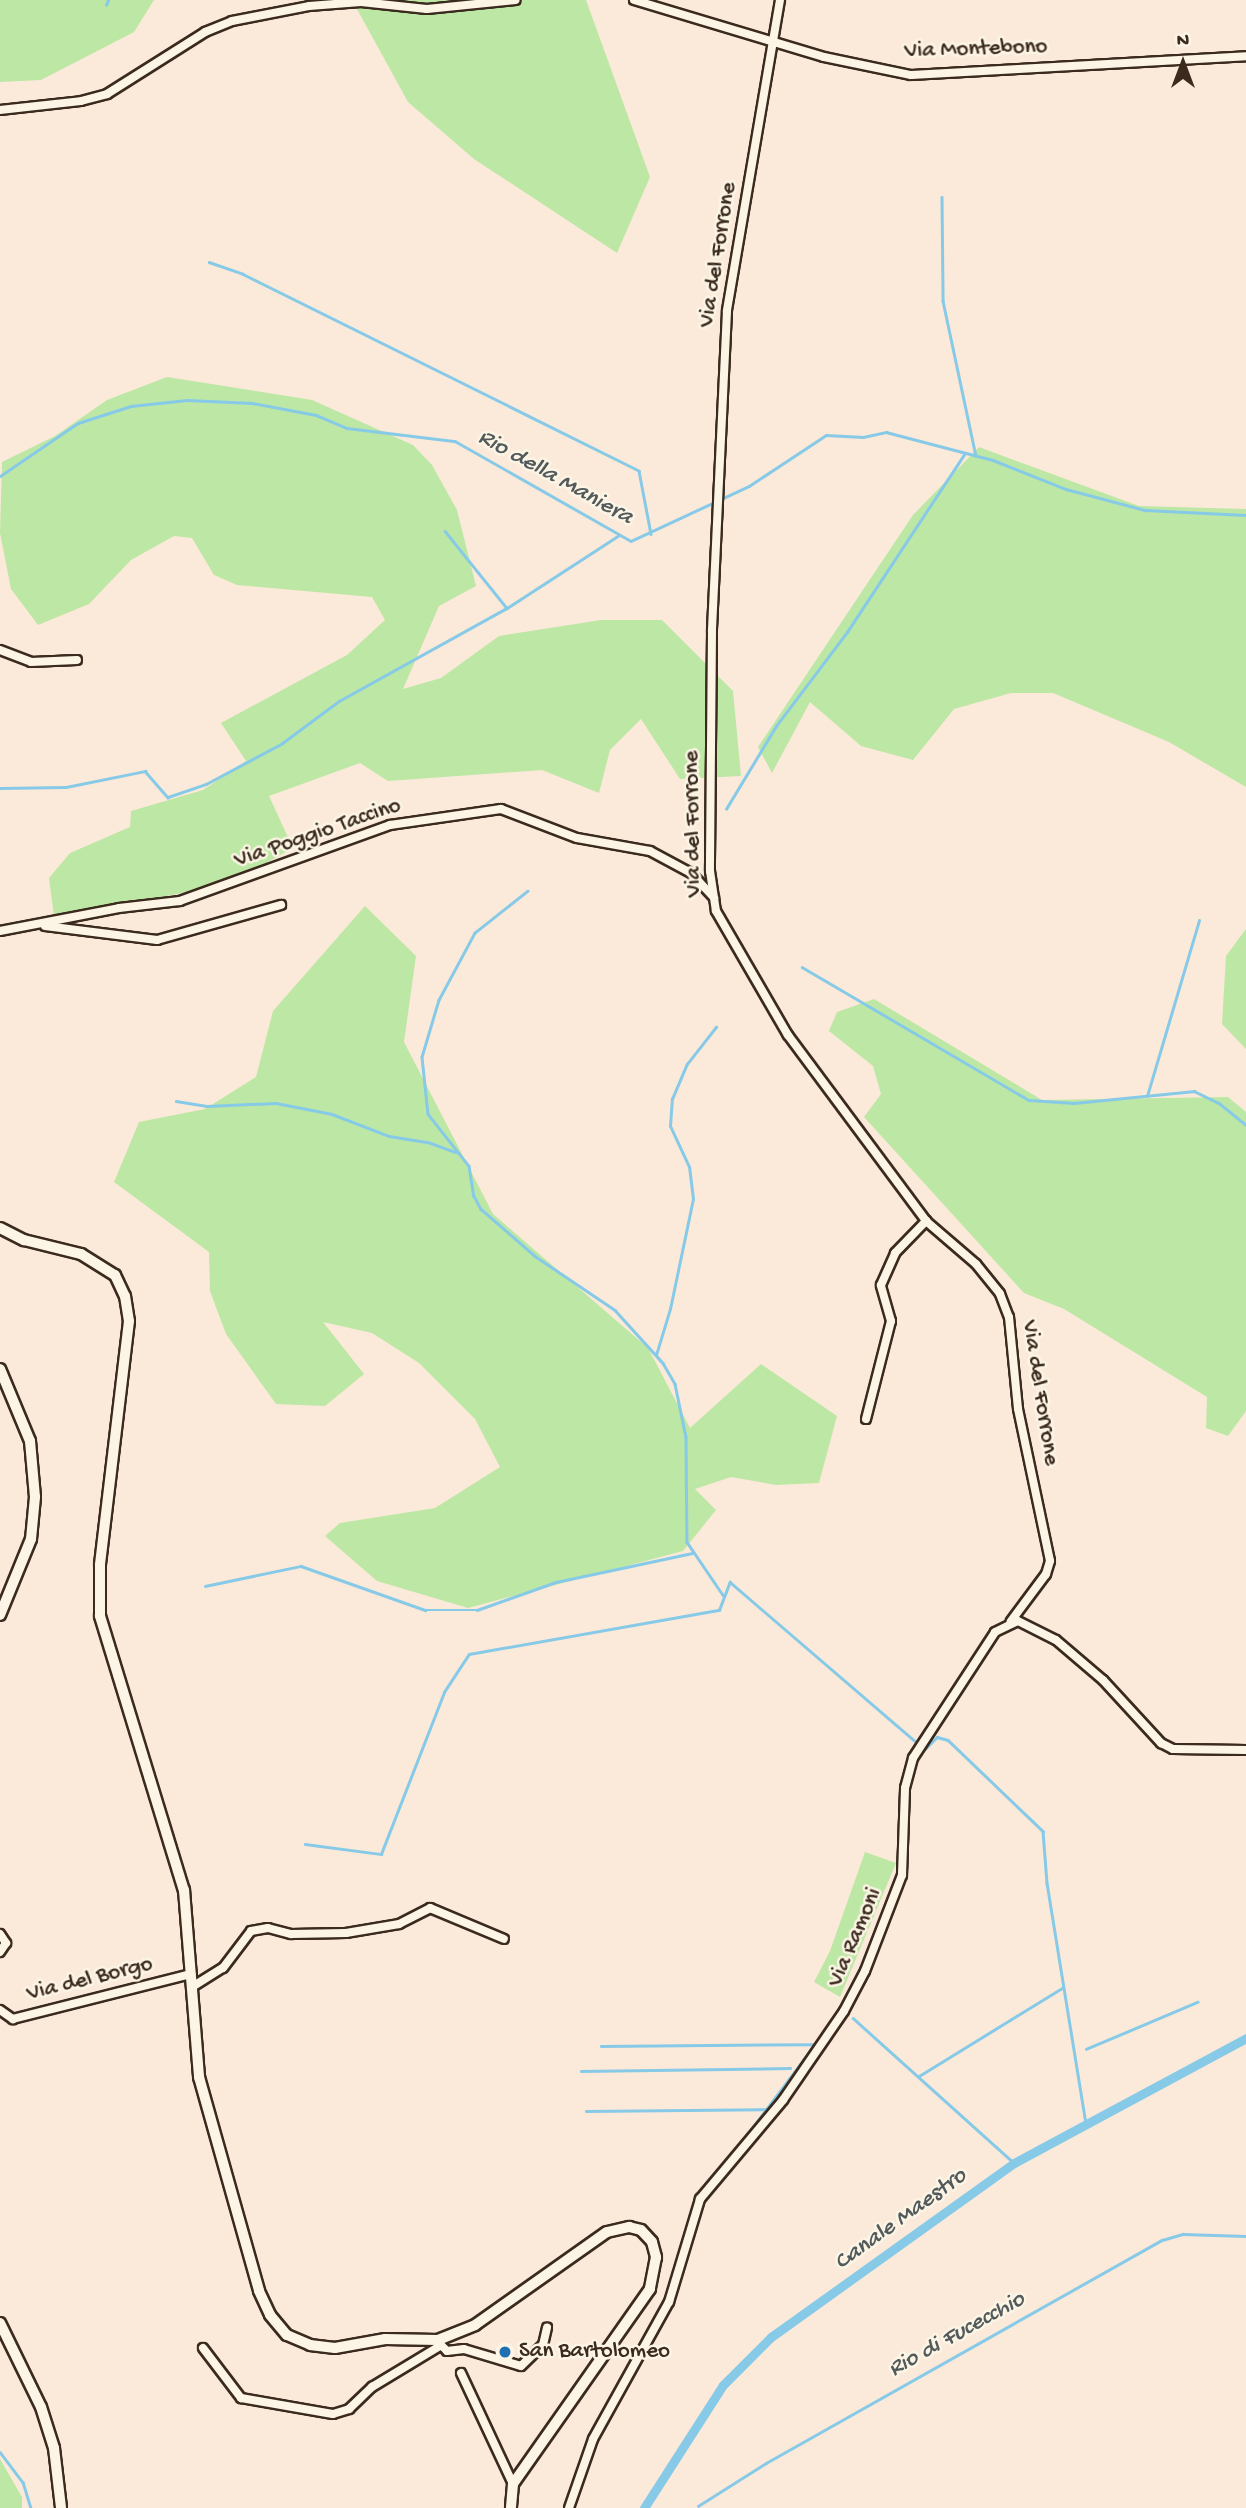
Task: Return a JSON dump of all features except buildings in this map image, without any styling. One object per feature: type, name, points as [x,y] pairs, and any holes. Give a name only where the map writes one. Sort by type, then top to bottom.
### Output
[{"type":"main road","points":[[0,1369],[30,1441],[36,1497],[31,1539],[0,1615]]},
{"type":"main road","points":[[0,2323],[41,2407],[54,2448],[61,2508]]},
{"type":"street","points":[[0,110],[81,101],[107,94],[205,32],[232,22],[309,6],[361,2],[427,9],[516,0]]},
{"type":"street","name":"Via Montebono","points":[[634,0],[726,24],[775,44],[911,75],[1246,56]]},
{"type":"street","name":"Via del Forrone","points":[[780,0],[775,44],[727,311],[712,632],[710,871],[716,911],[788,1035],[926,1221],[976,1264],[1000,1294],[1009,1317],[1018,1409],[1050,1561],[1046,1574],[1011,1621]]},
{"type":"street","points":[[0,650],[31,662],[77,660]]},
{"type":"street","name":"Via Poggio Taccino","points":[[0,931],[42,926],[119,908],[180,901],[390,825],[501,809],[577,838],[650,851],[691,873],[714,898]]},
{"type":"street","points":[[42,926],[157,940],[281,905]]},
{"type":"street","points":[[866,1419],[891,1321],[881,1285],[895,1253],[926,1221]]},
{"type":"street","points":[[0,1228],[24,1240],[81,1254],[115,1275],[125,1296],[129,1321],[100,1565],[100,1616],[184,1890],[199,2077],[259,2291],[270,2315],[287,2334],[310,2345],[335,2348],[385,2339],[464,2350],[521,2366],[543,2345],[547,2328]]},
{"type":"street","points":[[1011,1621],[1056,1640],[1103,1680],[1161,1743],[1199,1752],[1246,1750]]},
{"type":"street","name":"Via Ramoni","points":[[569,2508],[593,2439],[669,2302],[700,2199],[783,2100],[844,2011],[865,1971],[902,1875],[905,1788],[913,1758],[995,1632],[1011,1621]]},
{"type":"street","points":[[192,1987],[223,1968],[251,1931],[268,1928],[291,1934],[346,1933],[399,1924],[430,1908],[504,1939]]},
{"type":"street","points":[[0,1934],[6,1943],[0,1952]]},
{"type":"street","name":"Via del Borgo","points":[[0,2010],[13,2019],[191,1974]]},
{"type":"street","points":[[203,2348],[241,2398],[333,2414],[349,2409],[372,2387],[475,2325],[607,2232],[629,2227],[641,2230],[652,2242],[656,2257],[650,2289],[513,2484]]},
{"type":"street","points":[[461,2373],[513,2484],[511,2508]]},
{"type":"green space","points":[[0,0],[154,0],[134,32],[41,80],[0,82]]},
{"type":"green space","points":[[352,0],[586,0],[650,177],[617,253],[474,159],[408,102]]},
{"type":"green space","points":[[167,377],[312,400],[413,445],[432,465],[457,510],[476,586],[439,606],[403,689],[441,678],[499,636],[601,620],[662,620],[733,691],[741,776],[680,779],[641,719],[610,750],[599,793],[542,770],[388,781],[360,763],[269,796],[293,848],[244,875],[209,888],[54,917],[49,878],[70,853],[130,827],[131,811],[203,790],[246,761],[221,723],[347,655],[385,620],[372,597],[237,585],[214,575],[192,538],[174,536],[131,560],[89,604],[38,625],[11,589],[0,533],[2,462],[55,436],[107,400]]},
{"type":"green space","points":[[979,447],[1139,506],[1246,509],[1246,787],[1169,742],[1053,693],[1011,693],[954,709],[913,760],[861,746],[810,702],[772,773],[758,747],[913,515]]},
{"type":"green space","points":[[365,906],[416,956],[404,1042],[493,1214],[648,1348],[690,1428],[761,1364],[837,1416],[819,1483],[776,1485],[731,1477],[695,1489],[716,1510],[683,1551],[468,1608],[377,1581],[325,1536],[340,1523],[435,1508],[500,1467],[475,1419],[419,1363],[372,1333],[323,1322],[364,1374],[325,1406],[276,1404],[226,1334],[210,1291],[209,1252],[114,1182],[139,1122],[205,1109],[256,1077],[273,1011]]},
{"type":"green space","points":[[1246,929],[1246,1049],[1222,1024],[1226,956]]},
{"type":"green space","points":[[874,999],[1042,1100],[1228,1097],[1246,1112],[1246,1411],[1228,1436],[1206,1428],[1207,1397],[1064,1309],[1024,1293],[864,1117],[881,1094],[873,1066],[829,1031],[837,1012]]},
{"type":"green space","points":[[865,1852],[896,1863],[840,1997],[814,1982],[830,1951]]},
{"type":"green space","points":[[0,2459],[22,2497],[22,2508],[0,2508]]},
{"type":"waterway","points":[[106,5],[108,0]]},
{"type":"waterway","points":[[942,197],[943,301],[976,456]]},
{"type":"waterway","points":[[209,262],[243,274],[639,471],[651,534]]},
{"type":"waterway","name":"Rio della Maniera","points":[[0,476],[78,423],[131,406],[187,400],[252,403],[316,415],[347,428],[455,441],[631,541],[749,486],[826,435],[863,437],[886,432],[993,460],[1066,489],[1145,510],[1246,515]]},
{"type":"waterway","points":[[726,809],[776,726],[847,632],[965,453]]},
{"type":"waterway","points":[[445,531],[507,608]]},
{"type":"waterway","points":[[0,788],[66,787],[145,771],[168,797],[206,784],[281,744],[339,701],[507,608],[618,536]]},
{"type":"waterway","points":[[528,891],[475,933],[439,1000],[422,1057],[428,1114],[469,1166],[474,1196],[481,1209],[535,1256],[615,1310],[663,1363],[675,1384],[686,1437],[687,1542],[723,1595]]},
{"type":"waterway","points":[[1147,1096],[1199,921]]},
{"type":"waterway","points":[[802,967],[1029,1100],[1074,1103],[1194,1091],[1219,1103],[1246,1125]]},
{"type":"waterway","points":[[656,1355],[670,1309],[693,1199],[689,1167],[670,1126],[672,1099],[687,1064],[716,1027]]},
{"type":"waterway","points":[[176,1101],[207,1106],[276,1103],[332,1114],[389,1136],[428,1142],[455,1152]]},
{"type":"waterway","points":[[205,1586],[301,1566],[425,1610],[477,1610],[556,1582],[692,1553]]},
{"type":"waterway","points":[[305,1844],[381,1854],[444,1692],[469,1654],[719,1610],[730,1582],[914,1740]]},
{"type":"waterway","points":[[925,1749],[937,1737],[948,1740],[1043,1831],[1047,1883],[1086,2124]]},
{"type":"waterway","points":[[919,2076],[1062,1988]]},
{"type":"waterway","points":[[1086,2049],[1197,2002]]},
{"type":"waterway","points":[[853,2018],[1014,2163]]},
{"type":"waterway","name":"Canale Maestro","points":[[644,2508],[723,2385],[771,2337],[1014,2163],[1246,2038]]},
{"type":"waterway","points":[[601,2046],[815,2044]]},
{"type":"waterway","points":[[740,2144],[815,2044]]},
{"type":"waterway","points":[[581,2071],[790,2068]]},
{"type":"waterway","points":[[586,2111],[770,2109]]},
{"type":"waterway","name":"Rio di Fucecchio","points":[[698,2506],[766,2463],[1162,2240],[1183,2234],[1246,2236]]},
{"type":"waterway","points":[[0,2452],[23,2482],[31,2508]]},
{"type":"place","name":"San Bartolomeo","points":[[505,2352]]}]
